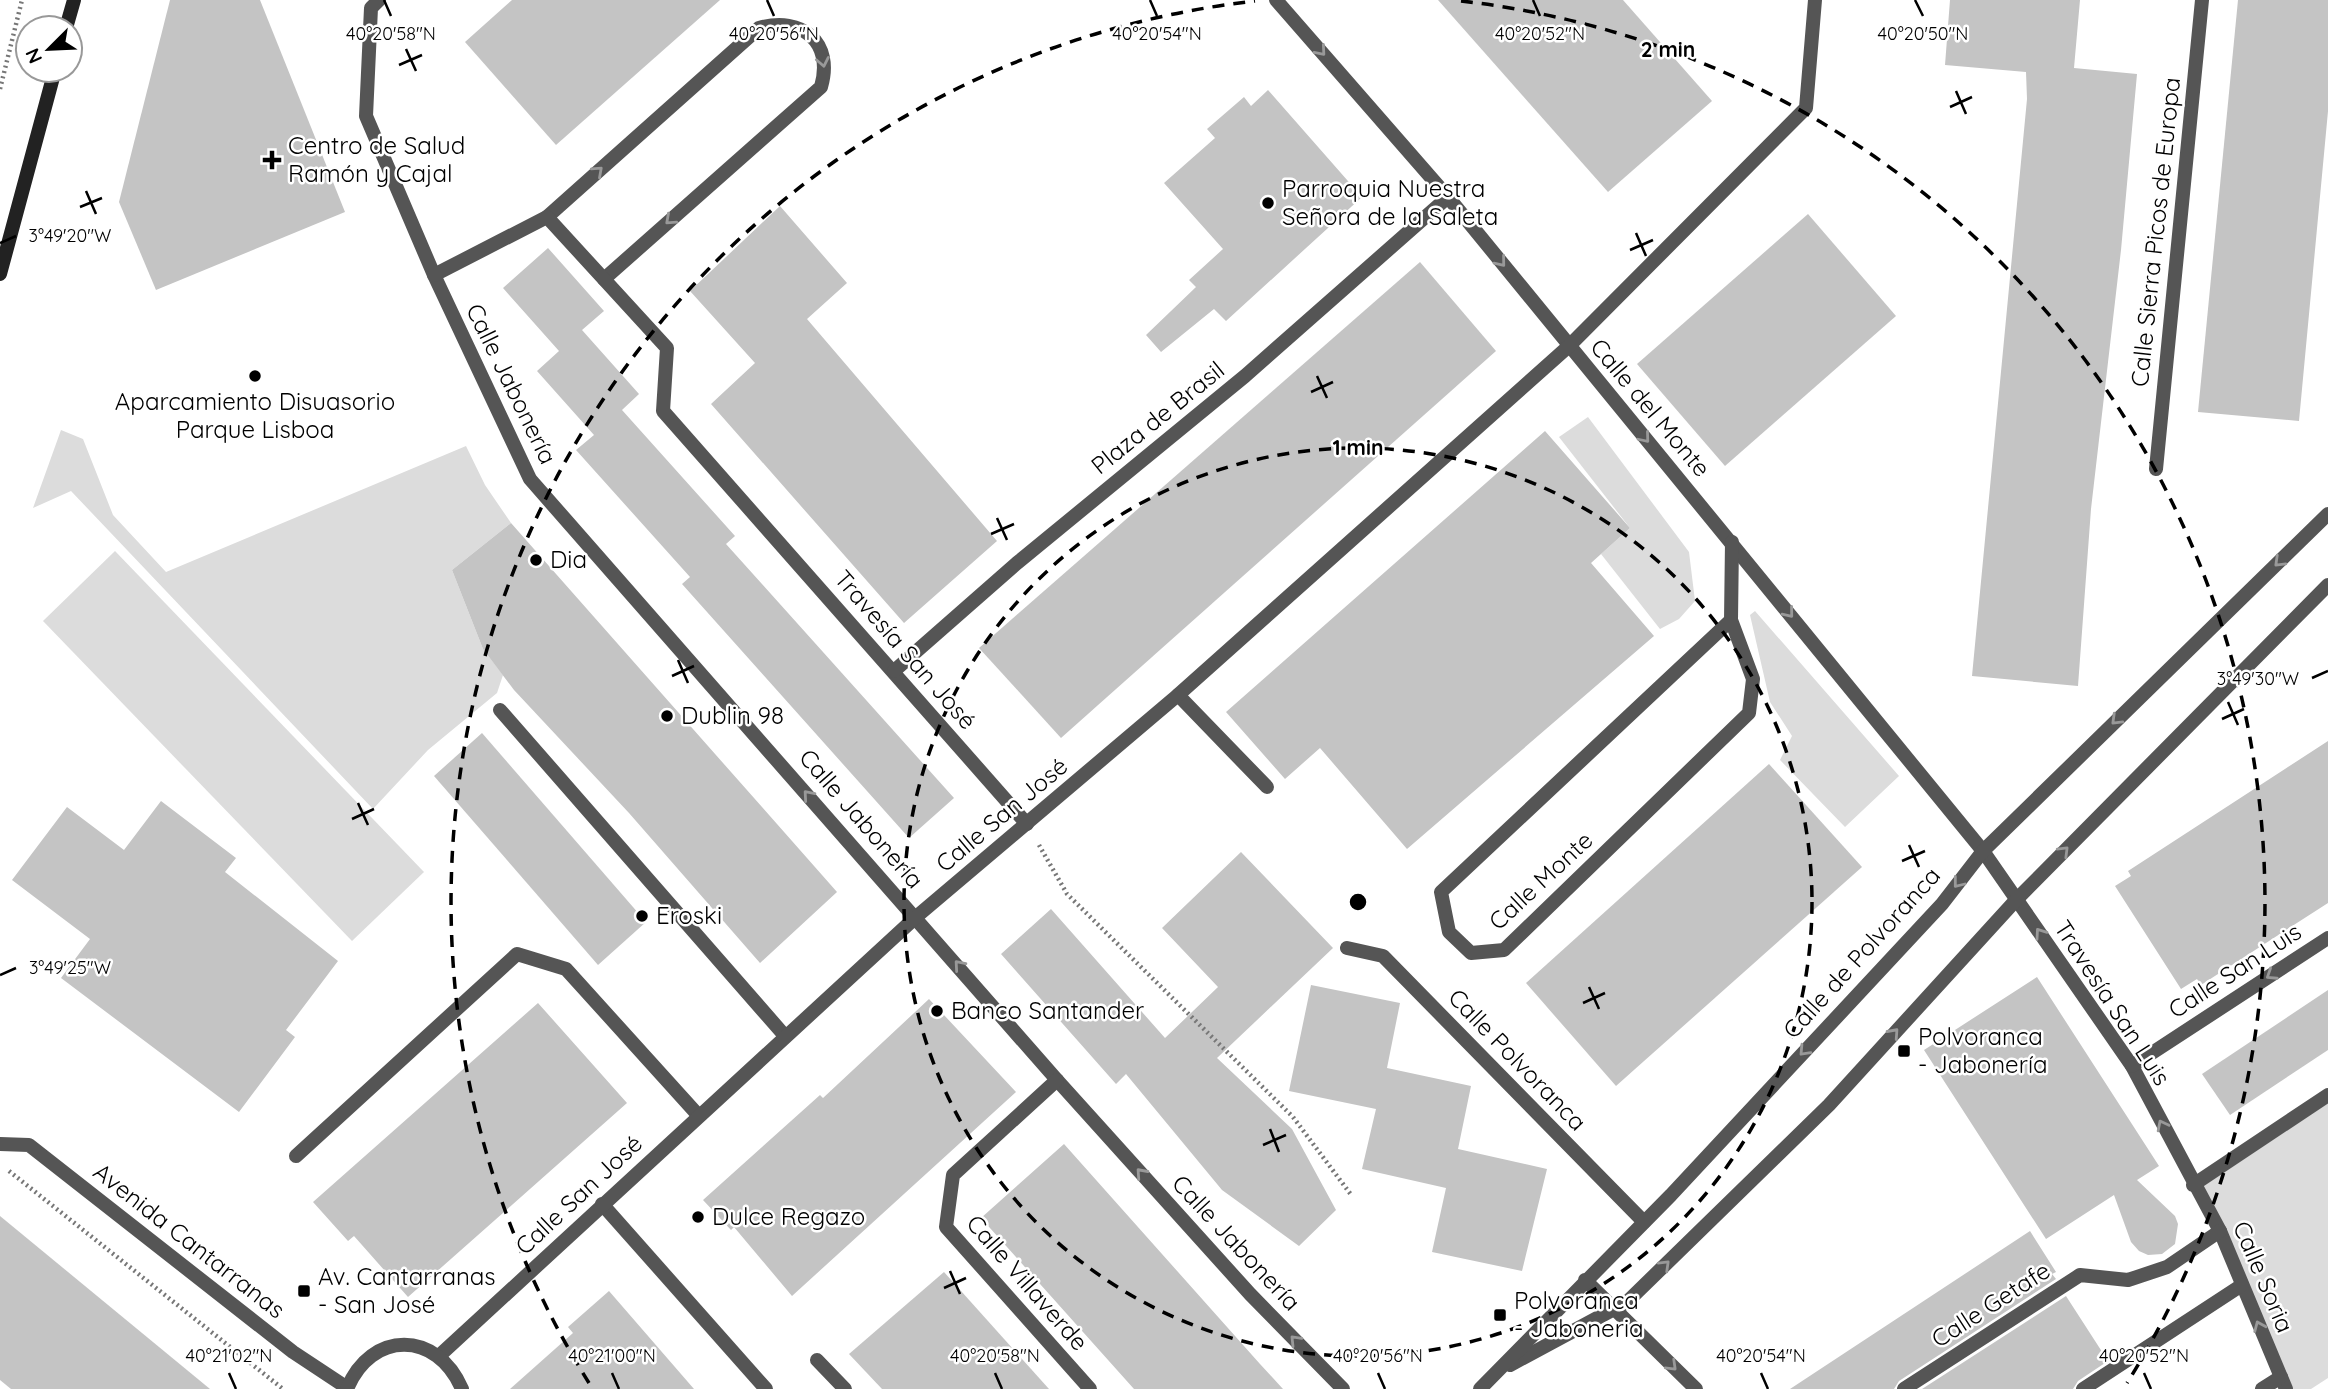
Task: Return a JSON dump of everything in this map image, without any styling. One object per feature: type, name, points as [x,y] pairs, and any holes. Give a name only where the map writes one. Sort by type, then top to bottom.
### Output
[{"type":"street","name":"Calle Jabonería","points":[[379,0],[371,8],[366,116],[434,275],[530,478],[1058,1080],[1250,1294],[1343,1389]]},
{"type":"street","name":"Calle del Monte","points":[[1276,0],[1448,197],[1983,850]]},
{"type":"street","name":"Calle San José","points":[[440,1355],[916,916],[1178,695],[1569,346],[1806,108],[1815,0]]},
{"type":"street","name":"Calle Sierra Picos de Europa","points":[[2155,469],[2202,0]]},
{"type":"street","points":[[434,275],[547,217],[759,28],[779,23],[802,27],[820,49],[826,69],[821,87],[604,279]]},
{"type":"street","points":[[0,274],[51,84]]},
{"type":"street","name":"Plaza de Brasil","points":[[894,671],[1017,563],[1245,376],[1448,197]]},
{"type":"street","name":"Travesía San José","points":[[547,217],[667,348],[663,411],[1027,824]]},
{"type":"street","name":"Calle de Polvoranca","points":[[1480,1389],[1644,1222],[1942,904],[1983,850],[2328,514]]},
{"type":"street","name":"Calle Monte","points":[[1731,620],[1441,892],[1449,932],[1472,953],[1504,950],[1749,713],[1753,679],[1731,620],[1732,542]]},
{"type":"street","name":"Calle de Polvoranca","points":[[1497,1373],[1627,1303],[1829,1105],[2016,900],[2328,585]]},
{"type":"street","points":[[1178,695],[1267,787]]},
{"type":"street","points":[[500,710],[785,1035]]},
{"type":"street","name":"Travesía San Luis","points":[[1983,850],[2132,1066],[2193,1185]]},
{"type":"street","name":"Calle San Luis","points":[[2132,1066],[2328,938]]},
{"type":"street","name":"Calle Polvoranca","points":[[1347,948],[1383,956],[1644,1222]]},
{"type":"street","points":[[296,1156],[517,954],[566,969],[698,1115]]},
{"type":"street","name":"Calle Villaverde","points":[[1058,1080],[953,1175],[946,1227],[1090,1389]]},
{"type":"street","points":[[2193,1185],[2328,1095]]},
{"type":"street","name":"Avenida Cantarranas","points":[[0,1144],[29,1144],[293,1352],[347,1388]]},
{"type":"street","name":"Calle Soria","points":[[2193,1185],[2220,1231],[2283,1383]]},
{"type":"street","points":[[602,1204],[766,1389]]},
{"type":"street","name":"Calle Getafe","points":[[1904,1389],[2080,1275],[2128,1280],[2168,1267],[2220,1231]]},
{"type":"street","points":[[1585,1280],[1696,1389]]},
{"type":"street","points":[[2083,1389],[2242,1285]]},
{"type":"street","points":[[347,1388],[374,1354],[390,1346],[424,1347],[440,1355],[454,1370],[461,1389]]},
{"type":"street","points":[[817,1360],[845,1389]]},
{"type":"street","points":[[2262,1389],[2283,1383]]},
{"type":"path","points":[[0,89],[22,0]]},
{"type":"path","points":[[1027,824],[1067,894],[1293,1117],[1352,1196]]},
{"type":"path","points":[[0,1164],[283,1389]]},
{"type":"shaded area","points":[[1588,417],[1689,552],[1695,601],[1679,619],[1660,629],[1601,554],[1630,528],[1559,437]]},
{"type":"shaded area","points":[[61,430],[83,439],[113,515],[166,572],[466,446],[485,485],[511,523],[452,570],[483,649],[503,675],[497,693],[428,750],[373,809],[71,491],[33,508]]},
{"type":"shaded area","points":[[115,551],[424,872],[352,941],[43,621]]},
{"type":"shaded area","points":[[1755,611],[1899,776],[1845,827],[1780,760],[1792,736],[1770,702],[1750,615]]},
{"type":"shaded area","points":[[2328,1095],[2328,1378],[2311,1389],[2286,1389],[2193,1185]]},
{"type":"building","name":"Centro de Salud Ramón y Cajal","points":[[170,0],[260,0],[345,212],[156,290],[119,202]]},
{"type":"building","points":[[512,0],[720,0],[556,145],[465,42]]},
{"type":"building","points":[[1438,0],[1623,0],[1712,101],[1608,192]]},
{"type":"building","points":[[1950,0],[2080,0],[2074,68],[2137,74],[2121,250],[2091,509],[2078,686],[1972,676],[2027,99],[2026,72],[1945,65]]},
{"type":"building","points":[[2238,0],[2328,0],[2328,111],[2299,421],[2198,412]]},
{"type":"building","name":"Parroquia Nuestra Señora de la Saleta","points":[[1268,90],[1362,197],[1226,321],[1214,309],[1161,352],[1146,335],[1196,287],[1189,280],[1223,249],[1164,183],[1215,138],[1207,129],[1244,97],[1251,106]]},
{"type":"building","points":[[780,206],[847,283],[807,319],[997,541],[904,623],[711,404],[755,363],[690,291]]},
{"type":"building","points":[[1808,214],[1896,316],[1725,466],[1637,364]]},
{"type":"building","points":[[548,248],[604,311],[582,330],[639,394],[622,410],[735,536],[726,544],[954,798],[909,838],[682,584],[690,577],[576,450],[594,435],[537,371],[559,351],[503,288]]},
{"type":"building","points":[[1420,262],[1496,351],[1061,738],[979,648]]},
{"type":"building","points":[[1545,431],[1630,528],[1591,563],[1654,636],[1407,849],[1320,748],[1285,779],[1226,712]]},
{"type":"building","points":[[511,523],[837,892],[760,963],[629,813],[514,690],[483,649],[452,570]]},
{"type":"building","points":[[482,733],[646,922],[598,965],[434,776]]},
{"type":"building","points":[[2328,741],[2328,903],[2201,985],[2197,979],[2181,989],[2115,886],[2131,876],[2128,871]]},
{"type":"building","points":[[1769,764],[1862,867],[1616,1086],[1526,983]]},
{"type":"building","points":[[161,801],[236,858],[225,872],[338,961],[286,1030],[295,1037],[239,1112],[61,978],[90,939],[12,880],[67,807],[124,850]]},
{"type":"building","points":[[1241,852],[1333,948],[1217,1058],[1292,1129],[1336,1210],[1299,1246],[1222,1190],[1126,1074],[1116,1084],[1001,954],[1051,909],[1165,1038],[1218,987],[1162,928]]},
{"type":"building","points":[[2037,977],[2159,1166],[2137,1180],[2175,1216],[2178,1224],[2175,1244],[2162,1254],[2148,1255],[2139,1251],[2131,1242],[2114,1195],[2046,1239],[1924,1050]]},
{"type":"building","points":[[1311,985],[1400,1003],[1387,1068],[1471,1086],[1458,1149],[1547,1169],[1522,1271],[1432,1252],[1446,1188],[1362,1169],[1376,1109],[1289,1091]]},
{"type":"building","points":[[2328,990],[2328,1050],[2230,1115],[2202,1074]]},
{"type":"building","points":[[929,999],[1016,1092],[792,1296],[734,1227],[731,1230],[703,1200],[820,1095],[823,1098]]},
{"type":"building","points":[[538,1003],[627,1103],[408,1297],[354,1236],[348,1241],[313,1202]]},
{"type":"building","points":[[1064,1144],[1283,1389],[1134,1389],[981,1218]]},
{"type":"building","points":[[0,1216],[210,1389],[11,1389],[0,1380]]},
{"type":"building","points":[[2030,1231],[2056,1272],[2052,1274],[2056,1279],[1899,1381],[1894,1389],[1790,1389]]},
{"type":"building","points":[[944,1272],[1049,1389],[882,1389],[849,1354]]},
{"type":"building","points":[[609,1291],[694,1389],[510,1389],[573,1333],[568,1327]]},
{"type":"building","points":[[2066,1296],[2108,1361],[2078,1381],[2073,1389],[1922,1389]]},
{"type":"place","name":"Centro de Salud Ramón y Cajal","points":[[272,160]]},
{"type":"place","name":"Parroquia Nuestra Señora de la Saleta","points":[[1268,203]]},
{"type":"place","name":"Aparcamiento Disuasorio Parque Lisboa","points":[[255,376]]},
{"type":"place","name":"Dia","points":[[536,560]]},
{"type":"place","name":"Dublin 98","points":[[667,716]]},
{"type":"place","name":"Eroski","points":[[642,916]]},
{"type":"place","name":"Banco Santander","points":[[937,1011]]},
{"type":"place","name":"Polvoranca - Jabonería","points":[[1904,1051]]},
{"type":"place","name":"Dulce Regazo","points":[[698,1217]]},
{"type":"place","name":"Av. Cantarranas - San José","points":[[304,1291]]},
{"type":"place","name":"Polvoranca - Jaboneria","points":[[1500,1315]]}]
